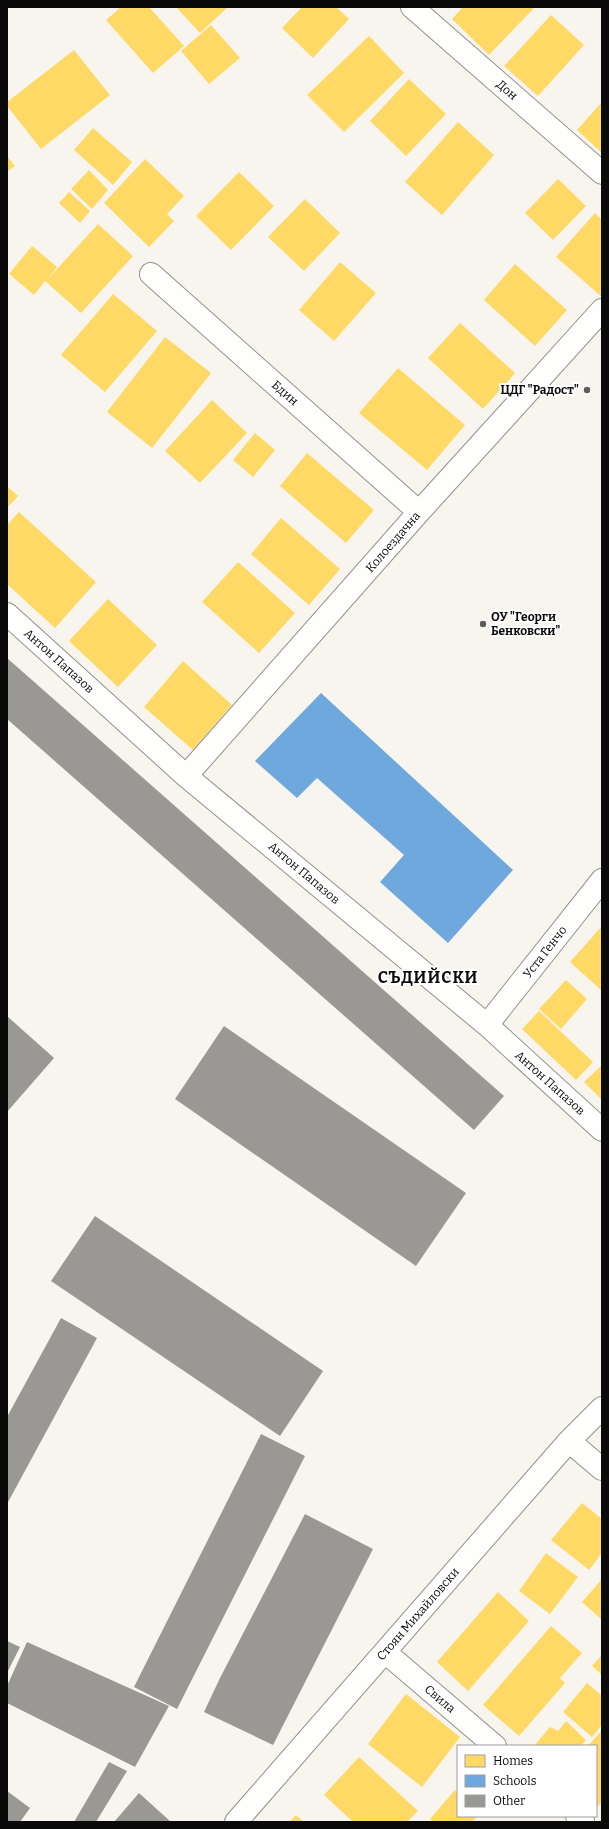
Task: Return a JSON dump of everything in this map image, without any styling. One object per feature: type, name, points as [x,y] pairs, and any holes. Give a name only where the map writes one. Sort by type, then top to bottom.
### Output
[{"type":"street","name":"Дон","points":[[412,7],[602,173]]},
{"type":"street","name":"Бдин","points":[[151,274],[419,512]]},
{"type":"street","name":"Колоездачна","points":[[186,776],[419,512],[602,310]]},
{"type":"street","name":"Антон Папазов","points":[[7,614],[186,776],[487,1025],[602,1130]]},
{"type":"street","name":"Уста Генчо","points":[[487,1025],[602,880]]},
{"type":"street","name":"Стоян Михайловски","points":[[236,1822],[569,1441],[602,1408]]},
{"type":"street","points":[[569,1441],[602,1469]]},
{"type":"street","name":"Свила","points":[[385,1652],[494,1745]]},
{"type":"building: Homes","points":[[121,7],[149,7],[184,46],[153,73],[106,20]]},
{"type":"building: Homes","points":[[176,7],[228,7],[200,33]]},
{"type":"building: Homes","points":[[302,7],[336,7],[349,19],[313,58],[282,28]]},
{"type":"building: Homes","points":[[463,7],[535,7],[489,55],[452,19]]},
{"type":"building: Homes","points":[[551,15],[584,45],[538,96],[504,66]]},
{"type":"building: Homes","points":[[211,25],[240,58],[209,84],[181,51]]},
{"type":"building: Homes","points":[[369,36],[404,73],[344,132],[307,95]]},
{"type":"building: Homes","points":[[74,50],[110,95],[41,149],[7,106],[7,102]]},
{"type":"building: Homes","points":[[409,79],[446,114],[406,156],[370,121]]},
{"type":"building: Homes","points":[[602,102],[602,153],[577,130]]},
{"type":"building: Homes","points":[[458,122],[494,155],[442,215],[405,182]]},
{"type":"building: Homes","points":[[93,128],[132,162],[113,185],[74,150]]},
{"type":"building: Homes","points":[[7,156],[15,166],[7,172]]},
{"type":"building: Homes","points":[[145,159],[184,196],[167,214],[174,221],[149,247],[104,203]]},
{"type":"building: Homes","points":[[89,170],[108,190],[92,209],[71,189]]},
{"type":"building: Homes","points":[[239,172],[274,206],[231,250],[196,216]]},
{"type":"building: Homes","points":[[558,179],[586,206],[553,240],[525,213]]},
{"type":"building: Homes","points":[[69,192],[90,211],[80,223],[59,203]]},
{"type":"building: Homes","points":[[305,199],[340,233],[304,271],[268,237]]},
{"type":"building: Homes","points":[[595,213],[602,220],[602,297],[556,257]]},
{"type":"building: Homes","points":[[98,224],[133,256],[81,313],[45,281],[34,295],[9,274],[32,246],[57,267],[47,280]]},
{"type":"building: Homes","points":[[340,262],[376,293],[334,341],[299,310]]},
{"type":"building: Homes","points":[[515,264],[567,310],[535,346],[484,300]]},
{"type":"building: Homes","points":[[113,294],[157,331],[105,392],[61,355]]},
{"type":"building: Homes","points":[[460,323],[515,373],[483,409],[428,358]]},
{"type":"building: Homes","points":[[165,337],[211,373],[152,448],[107,412]]},
{"type":"building: Homes","points":[[398,368],[465,425],[427,470],[359,413]]},
{"type":"building: Homes","points":[[212,400],[247,433],[200,483],[165,451]]},
{"type":"building: Homes","points":[[255,433],[275,450],[253,477],[233,460]]},
{"type":"building: Homes","points":[[307,453],[374,510],[346,543],[280,486]]},
{"type":"building: Homes","points":[[7,486],[18,496],[7,508]]},
{"type":"building: Homes","points":[[19,512],[96,582],[55,628],[7,584],[7,525]]},
{"type":"building: Homes","points":[[281,518],[340,569],[309,605],[251,554]]},
{"type":"building: Homes","points":[[238,562],[295,613],[259,653],[202,602]]},
{"type":"building: Homes","points":[[108,599],[157,645],[118,687],[69,641]]},
{"type":"building: Homes","points":[[183,661],[232,705],[193,750],[144,707]]},
{"type":"building: Homes","points":[[602,926],[602,991],[570,962]]},
{"type":"building: Homes","points":[[566,980],[587,999],[561,1029],[539,1009]]},
{"type":"building: Homes","points":[[539,1011],[593,1062],[576,1080],[522,1029]]},
{"type":"building: Homes","points":[[602,1065],[602,1100],[584,1082]]},
{"type":"building: Homes","points":[[582,1503],[602,1519],[602,1553],[589,1570],[551,1540]]},
{"type":"building: Homes","points":[[546,1553],[578,1577],[550,1614],[519,1591]]},
{"type":"building: Homes","points":[[602,1579],[602,1620],[582,1602]]},
{"type":"building: Homes","points":[[498,1592],[529,1621],[468,1691],[437,1662]]},
{"type":"building: Homes","points":[[551,1626],[582,1653],[560,1678],[565,1683],[519,1736],[483,1705]]},
{"type":"building: Homes","points":[[602,1655],[602,1675],[592,1666]]},
{"type":"building: Homes","points":[[587,1683],[602,1696],[602,1725],[592,1737],[563,1712]]},
{"type":"building: Homes","points":[[406,1694],[460,1737],[422,1787],[368,1744]]},
{"type":"building: Homes","points":[[566,1721],[586,1740],[582,1745],[535,1745],[550,1727],[558,1731]]},
{"type":"building: Homes","points":[[602,1730],[602,1802],[597,1807],[597,1745],[589,1745]]},
{"type":"building: Homes","points":[[359,1757],[418,1811],[407,1822],[353,1822],[324,1795]]},
{"type":"building: Homes","points":[[455,1790],[457,1792],[457,1817],[476,1817],[472,1822],[433,1822],[430,1819]]},
{"type":"building: Homes","points":[[296,1815],[304,1822],[289,1822]]},
{"type":"building: Schools","points":[[321,693],[513,870],[448,943],[380,882],[404,855],[317,778],[297,798],[255,761]]},
{"type":"building: Other","points":[[7,658],[504,1096],[474,1130],[7,719]]},
{"type":"building: Other","points":[[7,1016],[54,1058],[7,1112]]},
{"type":"building: Other","points":[[224,1026],[466,1193],[416,1266],[175,1099]]},
{"type":"building: Other","points":[[95,1216],[323,1371],[280,1436],[51,1281]]},
{"type":"building: Other","points":[[61,1318],[97,1338],[7,1504],[7,1417]]},
{"type":"building: Other","points":[[261,1434],[305,1456],[177,1709],[134,1687]]},
{"type":"building: Other","points":[[305,1514],[373,1549],[273,1745],[204,1712]]},
{"type":"building: Other","points":[[7,1641],[20,1647],[7,1673]]},
{"type":"building: Other","points":[[27,1642],[169,1706],[135,1767],[7,1703],[7,1686]]},
{"type":"building: Other","points":[[109,1762],[127,1771],[96,1822],[74,1822]]},
{"type":"building: Other","points":[[7,1791],[30,1808],[20,1822],[7,1822]]},
{"type":"building: Other","points":[[139,1793],[171,1822],[114,1822]]},
{"type":"place","name":"ЦДГ \"Радост\"","points":[[587,390]]},
{"type":"place","name":"ОУ \"Георги Бенковски\"","points":[[483,624]]},
{"type":"district","name":"СЪДИЙСКИ","points":[[428,977]]}]
